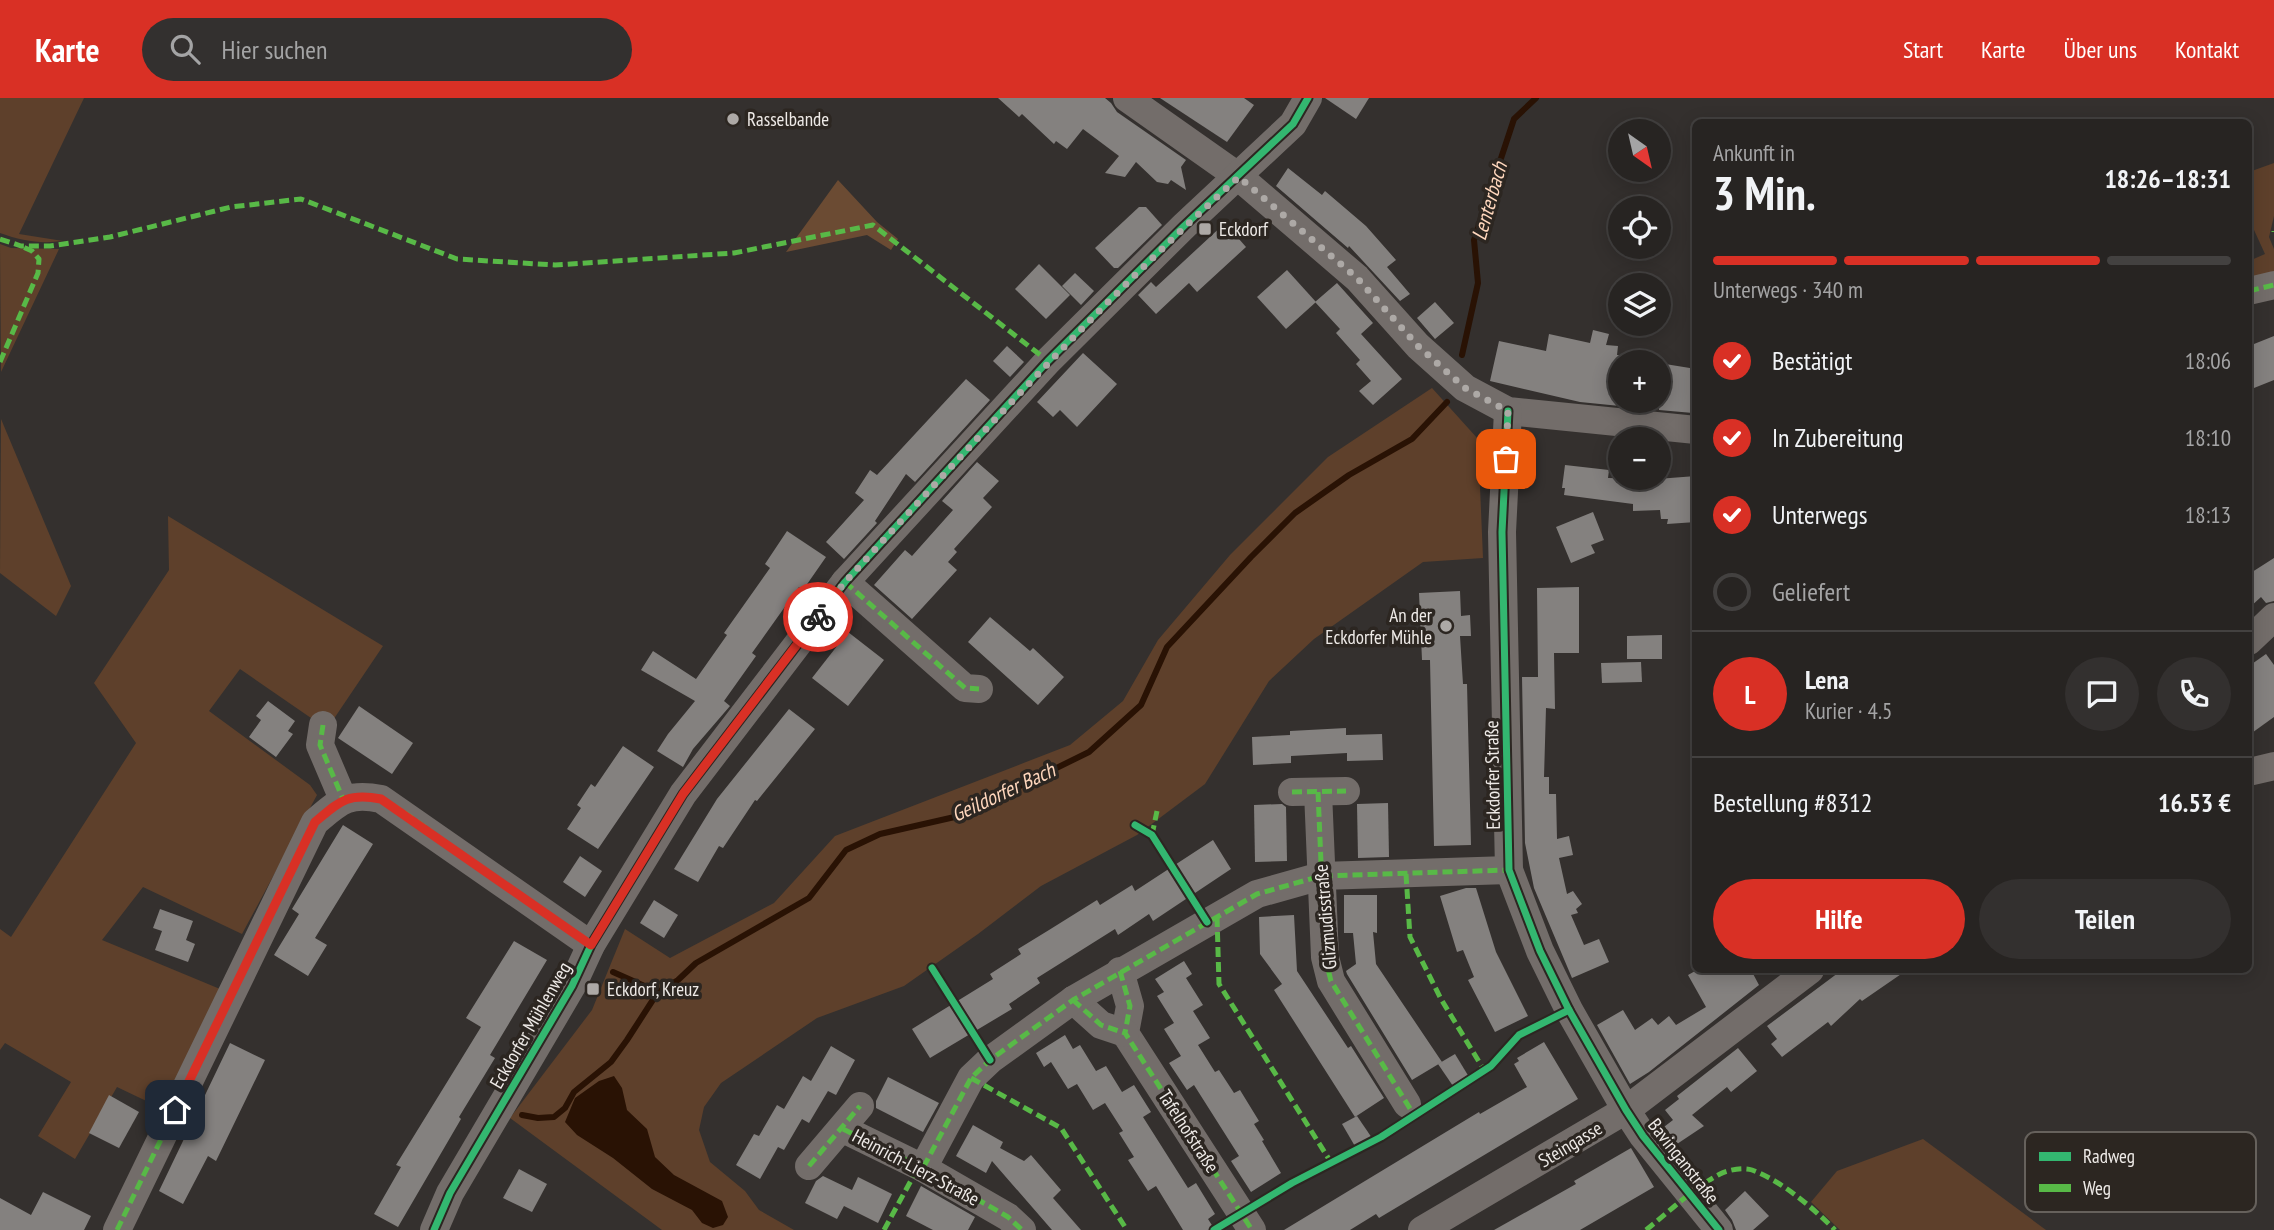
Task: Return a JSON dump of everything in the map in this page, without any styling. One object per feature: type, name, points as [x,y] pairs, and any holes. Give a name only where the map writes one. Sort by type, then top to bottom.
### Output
[{"type":"street","points":[[1128,98],[1239,177],[1357,278],[1418,346],[1465,388],[1508,411],[1692,430]]},
{"type":"street","name":"Eckdorfer Mühlenweg","points":[[434,1230],[450,1193],[572,986],[591,945],[683,794],[845,582],[1048,361],[1184,226],[1293,124],[1308,98]]},
{"type":"street","points":[[2252,290],[2274,285]]},
{"type":"street","name":"Eckdorfer Straße","points":[[1508,411],[1502,531],[1509,870],[1541,951],[1569,1010],[1626,1110]]},
{"type":"street","points":[[845,582],[965,688],[979,689]]},
{"type":"street","points":[[2252,638],[2274,617]]},
{"type":"street","points":[[323,725],[320,745],[343,799]]},
{"type":"street","points":[[2252,771],[2274,766]]},
{"type":"street","name":"Glizmudisstraße","points":[[1346,791],[1305,792],[1321,876],[1325,957],[1331,981],[1407,1104]]},
{"type":"street","points":[[117,1230],[315,822],[343,799],[362,795],[381,799],[591,945]]},
{"type":"street","points":[[923,1168],[971,1078],[990,1060],[1073,1000],[1257,894],[1321,876],[1509,870]]},
{"type":"street","points":[[1073,1000],[1101,1025],[1125,1033],[1130,1006],[1120,971]]},
{"type":"street","name":"Steingasse","points":[[1422,1230],[1626,1110],[1806,973]]},
{"type":"street","name":"Tafelhofstraße","points":[[1125,1033],[1252,1230]]},
{"type":"street","name":"Heinrich-Lierz-Straße","points":[[809,1166],[860,1107]]},
{"type":"street","name":"Bavinganstraße","points":[[1626,1110],[1643,1136],[1719,1230]]},
{"type":"street","name":"Heinrich-Lierz-Straße","points":[[843,1129],[923,1168],[1008,1217],[1022,1230]]},
{"type":"shaded area","points":[[0,98],[84,98],[19,234],[63,241],[31,241],[0,233]]},
{"type":"shaded area","points":[[2274,163],[2274,216],[2269,237],[2274,249],[2274,275],[2252,283],[2252,260],[2265,254],[2252,226],[2252,171]]},
{"type":"shaded area","points":[[838,180],[877,222],[898,239],[891,250],[867,235],[786,252]]},
{"type":"shaded area","points":[[0,244],[11,248],[59,249],[1,372]]},
{"type":"shaded area","points":[[1432,388],[1478,439],[1483,558],[1423,562],[1314,639],[1269,681],[1205,784],[1137,835],[1041,886],[904,986],[817,1018],[721,1083],[704,1107],[699,1130],[710,1162],[745,1191],[759,1210],[794,1230],[662,1230],[510,1118],[592,1010],[625,929],[670,958],[774,903],[835,836],[1070,745],[1123,701],[1158,640],[1230,555],[1328,457]]},
{"type":"shaded area","points":[[1,419],[71,586],[56,616],[0,573]]},
{"type":"shaded area","points":[[168,516],[383,646],[327,729],[240,669],[209,711],[310,785],[317,795],[242,934],[143,887],[102,940],[220,989],[161,1108],[117,1087],[75,1159],[38,1136],[71,1082],[5,1043],[0,1050],[0,929],[11,937],[136,743],[94,683],[169,570]]},
{"type":"shaded area","points":[[614,1076],[622,1088],[627,1110],[647,1129],[655,1157],[674,1175],[722,1201],[728,1217],[723,1225],[713,1228],[702,1223],[692,1210],[652,1189],[613,1158],[577,1135],[565,1122],[575,1098],[599,1081]]},
{"type":"shaded area","points":[[1923,1139],[2046,1230],[1840,1230],[1811,1202],[1837,1171]]},
{"type":"building","points":[[998,98],[1105,98],[1117,112],[1186,160],[1181,167],[1186,190],[1171,180],[1168,184],[1157,182],[1136,162],[1125,177],[1105,173],[1119,156],[1083,129],[1067,149],[1056,141],[1054,144],[1022,114],[1019,117]]},
{"type":"building","points":[[1160,98],[1244,98],[1254,105],[1227,142]]},
{"type":"building","points":[[1325,98],[1369,98],[1356,119]]},
{"type":"building","points":[[1288,168],[1322,195],[1325,191],[1366,226],[1396,260],[1387,267],[1410,294],[1400,301],[1349,246],[1348,248],[1276,186]]},
{"type":"building","points":[[1139,207],[1146,207],[1162,225],[1118,268],[1114,268],[1095,248]]},
{"type":"building","points":[[1225,223],[1246,247],[1197,292],[1189,283],[1156,314],[1138,295],[1151,282],[1156,287]]},
{"type":"building","points":[[1039,264],[1070,295],[1046,319],[1015,289]]},
{"type":"building","points":[[1287,270],[1316,302],[1286,329],[1257,297]]},
{"type":"building","points":[[1075,273],[1094,291],[1081,305],[1062,286]]},
{"type":"building","points":[[1337,283],[1373,323],[1361,334],[1402,379],[1373,405],[1359,391],[1371,381],[1356,364],[1360,360],[1336,333],[1340,329],[1315,302]]},
{"type":"building","points":[[1435,302],[1454,323],[1435,339],[1417,318]]},
{"type":"building","points":[[1593,330],[1608,334],[1606,345],[1618,346],[1618,350],[1608,350],[1608,405],[1580,402],[1490,381],[1499,341],[1546,351],[1549,334],[1590,343]]},
{"type":"building","points":[[2274,336],[2274,380],[2252,389],[2252,345]]},
{"type":"building","points":[[1007,346],[1024,362],[1010,377],[993,361]]},
{"type":"building","points":[[1083,353],[1117,384],[1077,427],[1060,410],[1053,417],[1037,402]]},
{"type":"building","points":[[1671,365],[1692,368],[1692,413],[1671,411]]},
{"type":"building","points":[[966,379],[990,400],[915,482],[906,474],[875,521],[877,523],[844,559],[826,542],[864,500],[855,493],[870,470],[877,475]]},
{"type":"building","points":[[977,462],[999,481],[983,498],[992,507],[954,549],[957,552],[948,562],[957,570],[912,619],[874,585],[905,550],[912,556],[953,510],[942,501]]},
{"type":"building","points":[[1565,465],[1608,470],[1608,490],[1671,490],[1671,478],[1692,476],[1692,522],[1667,524],[1668,519],[1661,519],[1660,510],[1633,511],[1633,504],[1564,495],[1565,488],[1562,488]]},
{"type":"building","points":[[1593,512],[1604,540],[1591,545],[1595,553],[1571,563],[1556,527]]},
{"type":"building","points":[[787,531],[826,557],[803,590],[799,587],[752,653],[756,656],[724,701],[730,706],[693,749],[683,767],[657,751],[695,701],[641,670],[653,651],[696,679],[727,635],[724,633],[770,568],[765,564]]},
{"type":"building","points":[[2274,558],[2274,601],[2266,603],[2261,597],[2252,605],[2252,572]]},
{"type":"building","points":[[1579,587],[1579,653],[1554,653],[1555,709],[1546,708],[1544,777],[1549,777],[1549,794],[1556,794],[1557,839],[1569,836],[1573,855],[1559,858],[1567,894],[1573,891],[1582,904],[1576,909],[1578,913],[1571,915],[1584,945],[1599,939],[1609,962],[1572,978],[1534,888],[1525,843],[1522,677],[1538,677],[1537,588]]},
{"type":"building","points":[[1460,591],[1461,616],[1470,615],[1471,636],[1460,636],[1463,684],[1467,684],[1471,845],[1434,846],[1430,660],[1422,660],[1419,593]]},
{"type":"building","points":[[990,617],[1030,651],[1033,648],[1064,677],[1038,705],[968,642]]},
{"type":"building","points":[[848,632],[884,660],[848,706],[812,678]]},
{"type":"building","points":[[1662,635],[1662,659],[1627,659],[1627,636]]},
{"type":"building","points":[[2266,654],[2274,665],[2274,717],[2252,733],[2252,664]]},
{"type":"building","points":[[1641,662],[1642,682],[1602,683],[1601,663]]},
{"type":"building","points":[[268,701],[295,721],[288,731],[293,734],[276,757],[249,737],[261,720],[256,716]]},
{"type":"building","points":[[359,706],[413,743],[392,774],[338,738]]},
{"type":"building","points":[[789,709],[815,729],[757,801],[755,800],[723,848],[719,846],[698,882],[674,869],[717,799]]},
{"type":"building","points":[[1346,728],[1346,735],[1382,734],[1383,760],[1347,761],[1347,753],[1291,756],[1291,763],[1253,765],[1252,737],[1290,735],[1290,731]]},
{"type":"building","points":[[623,746],[654,767],[598,849],[567,829],[581,808],[577,805],[591,784],[595,787]]},
{"type":"building","points":[[1388,803],[1389,857],[1358,858],[1357,804]]},
{"type":"building","points":[[1282,804],[1286,807],[1287,861],[1255,862],[1254,805]]},
{"type":"building","points":[[343,825],[373,844],[315,938],[327,945],[308,976],[274,955],[299,914],[292,909]]},
{"type":"building","points":[[1213,840],[1231,869],[1153,921],[1149,914],[1118,935],[1115,929],[1037,978],[1040,983],[1009,1004],[1012,1009],[930,1058],[912,1029],[993,979],[990,974],[1021,954],[1018,949],[1097,900],[1100,905],[1132,885],[1135,891]]},
{"type":"building","points":[[580,856],[602,871],[585,897],[563,882]]},
{"type":"building","points":[[1466,888],[1476,888],[1496,952],[1528,1016],[1495,1032],[1468,980],[1474,977],[1463,950],[1457,952],[1440,896]]},
{"type":"building","points":[[1344,895],[1377,895],[1377,933],[1373,932],[1376,964],[1442,1062],[1412,1080],[1347,974],[1346,971],[1356,964],[1353,933],[1344,933]]},
{"type":"building","points":[[654,900],[678,915],[664,938],[640,923]]},
{"type":"building","points":[[160,909],[193,921],[186,940],[195,944],[188,962],[155,950],[162,931],[153,928]]},
{"type":"building","points":[[1294,915],[1297,971],[1348,1048],[1351,1046],[1384,1098],[1355,1117],[1274,990],[1282,984],[1260,954],[1259,917]]},
{"type":"building","points":[[514,941],[547,960],[490,1055],[495,1058],[398,1227],[374,1214],[401,1167],[396,1165],[481,1027],[466,1018]]},
{"type":"building","points":[[1184,961],[1192,974],[1186,978],[1203,1005],[1193,1011],[1210,1038],[1198,1045],[1215,1072],[1219,1070],[1234,1093],[1240,1090],[1259,1121],[1254,1124],[1281,1173],[1251,1192],[1231,1161],[1239,1156],[1194,1085],[1187,1090],[1169,1063],[1181,1056],[1164,1029],[1174,1023],[1157,996],[1164,992],[1155,979]]},
{"type":"building","points":[[1753,973],[1759,985],[1630,1084],[1597,1025],[1623,1010],[1635,1030],[1652,1018],[1658,1025],[1669,1016],[1676,1025],[1706,1007],[1688,975]]},
{"type":"building","points":[[1838,973],[1903,973],[1862,1001],[1860,999],[1831,1026],[1828,1022],[1782,1057],[1771,1044],[1777,1039],[1767,1026]]},
{"type":"building","points":[[1065,1035],[1073,1049],[1080,1045],[1096,1071],[1106,1066],[1122,1092],[1134,1085],[1151,1112],[1143,1117],[1188,1188],[1196,1183],[1215,1214],[1208,1219],[1215,1230],[1183,1230],[1156,1186],[1148,1191],[1128,1160],[1134,1157],[1119,1133],[1123,1131],[1105,1103],[1093,1110],[1077,1084],[1068,1089],[1051,1062],[1044,1067],[1036,1053]]},
{"type":"building","points":[[1544,1042],[1578,1099],[1379,1218],[1376,1214],[1350,1230],[1284,1230],[1479,1112],[1480,1114],[1527,1087],[1514,1064],[1519,1061],[1517,1058]]},
{"type":"building","points":[[230,1043],[265,1060],[216,1161],[208,1156],[183,1204],[159,1191]]},
{"type":"building","points":[[831,1046],[855,1060],[836,1095],[828,1091],[809,1123],[802,1119],[784,1150],[778,1147],[760,1179],[736,1165],[754,1134],[759,1136],[777,1105],[784,1109],[803,1076],[811,1081]]},
{"type":"building","points":[[1738,1048],[1757,1071],[1731,1092],[1727,1087],[1692,1115],[1704,1126],[1674,1146],[1660,1130],[1673,1120],[1665,1110],[1679,1099],[1677,1096]]},
{"type":"building","points":[[1455,1054],[1469,1077],[1453,1086],[1438,1064]]},
{"type":"building","points":[[888,1077],[939,1103],[923,1132],[876,1108],[876,1101]]},
{"type":"building","points":[[109,1095],[139,1112],[119,1148],[89,1133]]},
{"type":"building","points":[[1357,1116],[1372,1138],[1356,1148],[1342,1124]]},
{"type":"building","points":[[973,1125],[1003,1142],[1000,1148],[1024,1161],[1031,1155],[1061,1190],[1053,1198],[1081,1230],[1052,1230],[992,1161],[986,1173],[956,1156]]},
{"type":"building","points":[[1631,1148],[1654,1187],[1580,1230],[1494,1230],[1576,1184],[1574,1181]]},
{"type":"building","points":[[519,1169],[547,1184],[532,1212],[503,1198]]},
{"type":"building","points":[[823,1176],[852,1190],[858,1177],[892,1194],[878,1223],[844,1206],[837,1219],[805,1203],[816,1181]]},
{"type":"building","points":[[921,1186],[975,1217],[968,1230],[933,1230],[906,1216]]},
{"type":"building","points":[[1745,1191],[1769,1216],[1753,1230],[1736,1230],[1725,1210]]},
{"type":"building","points":[[43,1192],[91,1216],[84,1230],[0,1230],[0,1198],[31,1215]]},
{"type":"waterway","name":"Lenterbach","points":[[1462,355],[1478,283],[1474,240],[1514,119],[1536,98]]},
{"type":"waterway","name":"Geildorfer Bach","points":[[522,1115],[554,1117],[565,1108],[574,1092],[611,1062],[658,992],[678,980],[696,963],[809,898],[846,850],[880,834],[959,816],[1089,752],[1141,705],[1167,647],[1295,513],[1349,475],[1412,439],[1447,402]]},
{"type":"waterway","points":[[613,972],[658,992]]},
{"type":"marked path","points":[[0,239],[21,246],[50,246],[110,237],[231,207],[301,199],[457,259],[555,265],[734,253],[873,225],[1048,361]]},
{"type":"marked path","points":[[0,362],[38,273],[39,259],[32,251],[21,246]]},
{"type":"marked path","points":[[2252,290],[2274,285]]},
{"type":"marked path","points":[[845,582],[965,688],[979,689]]},
{"type":"marked path","points":[[323,725],[320,745],[343,799]]},
{"type":"marked path","points":[[1292,792],[1346,791]]},
{"type":"marked path","points":[[1318,792],[1325,957],[1331,981],[1414,1115]]},
{"type":"marked path","points":[[117,1230],[315,822],[345,799],[369,796],[403,811],[433,833]]},
{"type":"marked path","points":[[1152,835],[1157,811]]},
{"type":"marked path","points":[[884,1230],[914,1175],[923,1168],[971,1078],[990,1060],[1073,1000],[1257,894],[1321,876],[1509,870]]},
{"type":"marked path","points":[[1406,874],[1410,937],[1441,999],[1484,1070]]},
{"type":"marked path","points":[[1217,917],[1219,984],[1332,1164]]},
{"type":"marked path","points":[[1120,971],[1130,1006],[1125,1033],[1252,1230]]},
{"type":"marked path","points":[[1073,1000],[1101,1025],[1125,1033]]},
{"type":"marked path","points":[[971,1078],[1061,1128],[1127,1230]]},
{"type":"marked path","points":[[809,1166],[860,1106]]},
{"type":"marked path","points":[[843,1129],[923,1168],[1008,1217],[1022,1230]]},
{"type":"marked path","points":[[1646,1230],[1710,1180],[1736,1169],[1752,1170],[1786,1188],[1835,1230]]},
{"type":"cycle path","points":[[434,1230],[450,1193],[572,986],[591,945],[683,794],[845,582],[1048,361],[1184,226],[1293,124],[1308,98]]},
{"type":"cycle path","points":[[1508,411],[1502,532],[1509,870],[1540,951],[1569,1010],[1626,1110],[1643,1136],[1719,1230]]},
{"type":"cycle path","points":[[1135,825],[1152,835],[1207,922]]},
{"type":"cycle path","points":[[932,968],[990,1060]]},
{"type":"cycle path","points":[[1214,1230],[1292,1183],[1381,1137],[1491,1066],[1519,1035],[1569,1010]]},
{"type":"way so far","points":[[818,617],[845,582],[1048,361],[1184,226],[1239,177],[1357,278],[1418,346],[1465,388],[1508,411],[1506,459]]},
{"type":"place","name":"Rasselbande","points":[[733,119]]},
{"type":"place","name":"Eckdorf","points":[[1205,229]]},
{"type":"place","name":"An der Eckdorfer Mühle","points":[[1446,626]]},
{"type":"place","name":"Eckdorf, Kreuz","points":[[593,989]]},
{"type":"route","points":[[175,1110],[315,822],[343,799],[362,795],[381,799],[591,945],[683,794],[818,617]]}]
